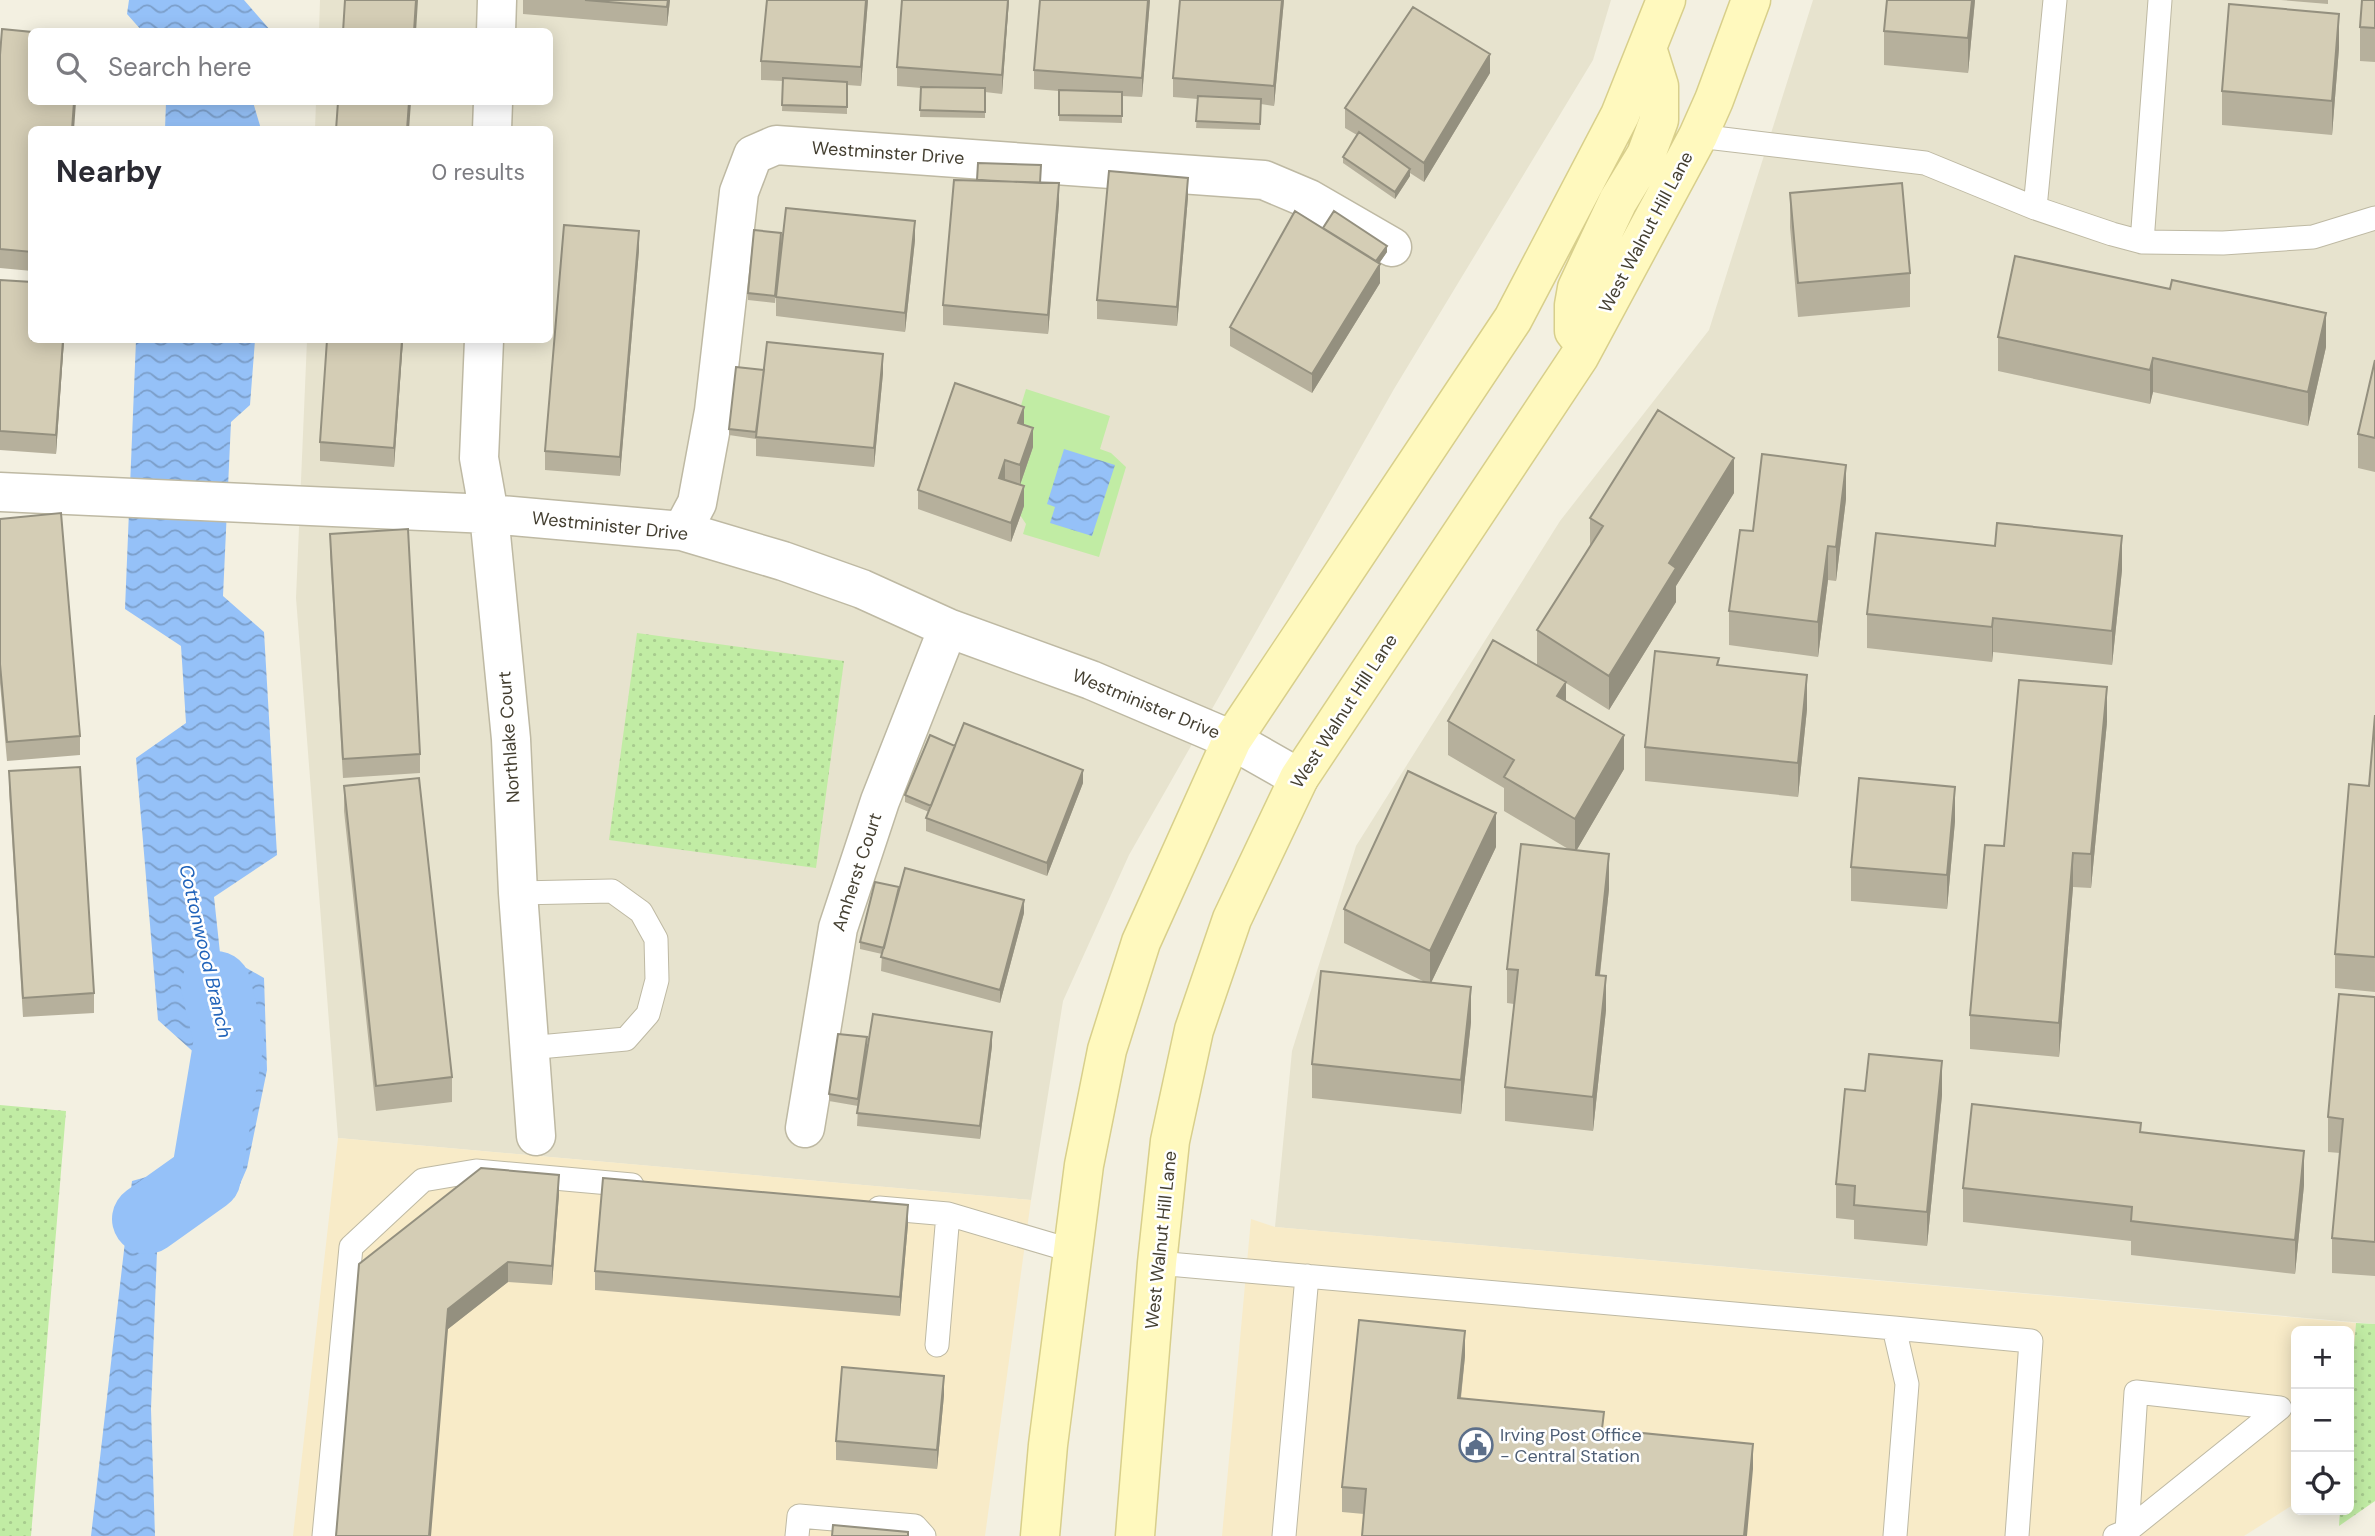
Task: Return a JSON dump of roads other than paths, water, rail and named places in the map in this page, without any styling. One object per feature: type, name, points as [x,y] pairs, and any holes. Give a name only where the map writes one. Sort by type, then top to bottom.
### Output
[{"type":"main road","points":[[1040,1536],[1048,1445],[1084,1165],[1107,1050],[1141,942],[1233,740],[1513,319],[1620,115],[1666,0]]},
{"type":"main road","name":"West Walnut Hill Lane","points":[[1135,1536],[1157,1263],[1170,1140],[1194,1030],[1232,919],[1299,778],[1463,534],[1585,345],[1698,136],[1751,0]]},
{"type":"main road","points":[[1585,345],[1574,331],[1577,288],[1618,201],[1646,155],[1659,120],[1659,86],[1647,48]]},
{"type":"street","points":[[496,28],[497,0]]},
{"type":"street","points":[[492,126],[494,105]]},
{"type":"street","name":"Westminster Drive","points":[[682,531],[696,503],[714,411],[739,192],[753,155],[776,145],[1264,180],[1309,199],[1392,247]]},
{"type":"street","name":"Northlake Court","points":[[484,343],[480,458],[489,514],[511,739],[518,893],[536,1136]]},
{"type":"street","name":"Westminister Drive","points":[[0,492],[489,514],[682,531],[783,561],[851,585],[948,628],[1091,680],[1233,740],[1299,778]]},
{"type":"street","name":"Amherst Court","points":[[805,1128],[838,928],[880,801],[948,628]]},
{"type":"lane","points":[[2035,208],[2055,0]]},
{"type":"lane","points":[[2142,242],[2160,0]]},
{"type":"lane","points":[[1698,136],[1925,163],[2035,208],[2142,242],[2223,243],[2313,237],[2375,218]]},
{"type":"lane","points":[[518,893],[612,891],[641,912],[656,939],[657,980],[648,1014],[626,1039],[528,1048]]},
{"type":"lane","points":[[324,1536],[351,1247],[423,1180],[476,1171],[656,1188]]},
{"type":"lane","points":[[851,1205],[948,1214],[1073,1251]]},
{"type":"lane","points":[[937,1345],[948,1214]]},
{"type":"lane","points":[[1157,1263],[2031,1341],[2017,1536]]},
{"type":"lane","points":[[1284,1536],[1307,1276]]},
{"type":"lane","points":[[1894,1328],[1907,1384],[1895,1536]]},
{"type":"lane","points":[[2136,1392],[2280,1408],[2147,1515],[2121,1533],[2136,1392]]},
{"type":"lane","points":[[797,1536],[799,1516],[915,1526],[924,1536]]},
{"type":"water","points":[[129,0],[244,0],[268,28],[139,28],[127,14]]},
{"type":"water","points":[[166,105],[254,105],[260,126],[165,126]]},
{"type":"water","points":[[136,343],[255,343],[250,405],[231,422],[223,596],[264,632],[277,855],[214,897],[220,953],[264,978],[267,1070],[247,1168],[234,1198],[193,1195],[168,1217],[157,1251],[151,1409],[155,1536],[91,1536],[132,1181],[193,1164],[237,1138],[229,1084],[158,1020],[136,758],[186,723],[181,646],[125,609]]},
{"type":"water","points":[[1064,449],[1115,465],[1092,536],[1050,523],[1055,507],[1047,504]]},
{"type":"waterway","name":"Cottonwood Branch","points":[[147,1219],[206,1177],[229,1040],[216,986]]},
{"type":"place","name":"Irving Post Office - Central Station","points":[[1476,1445]]}]
